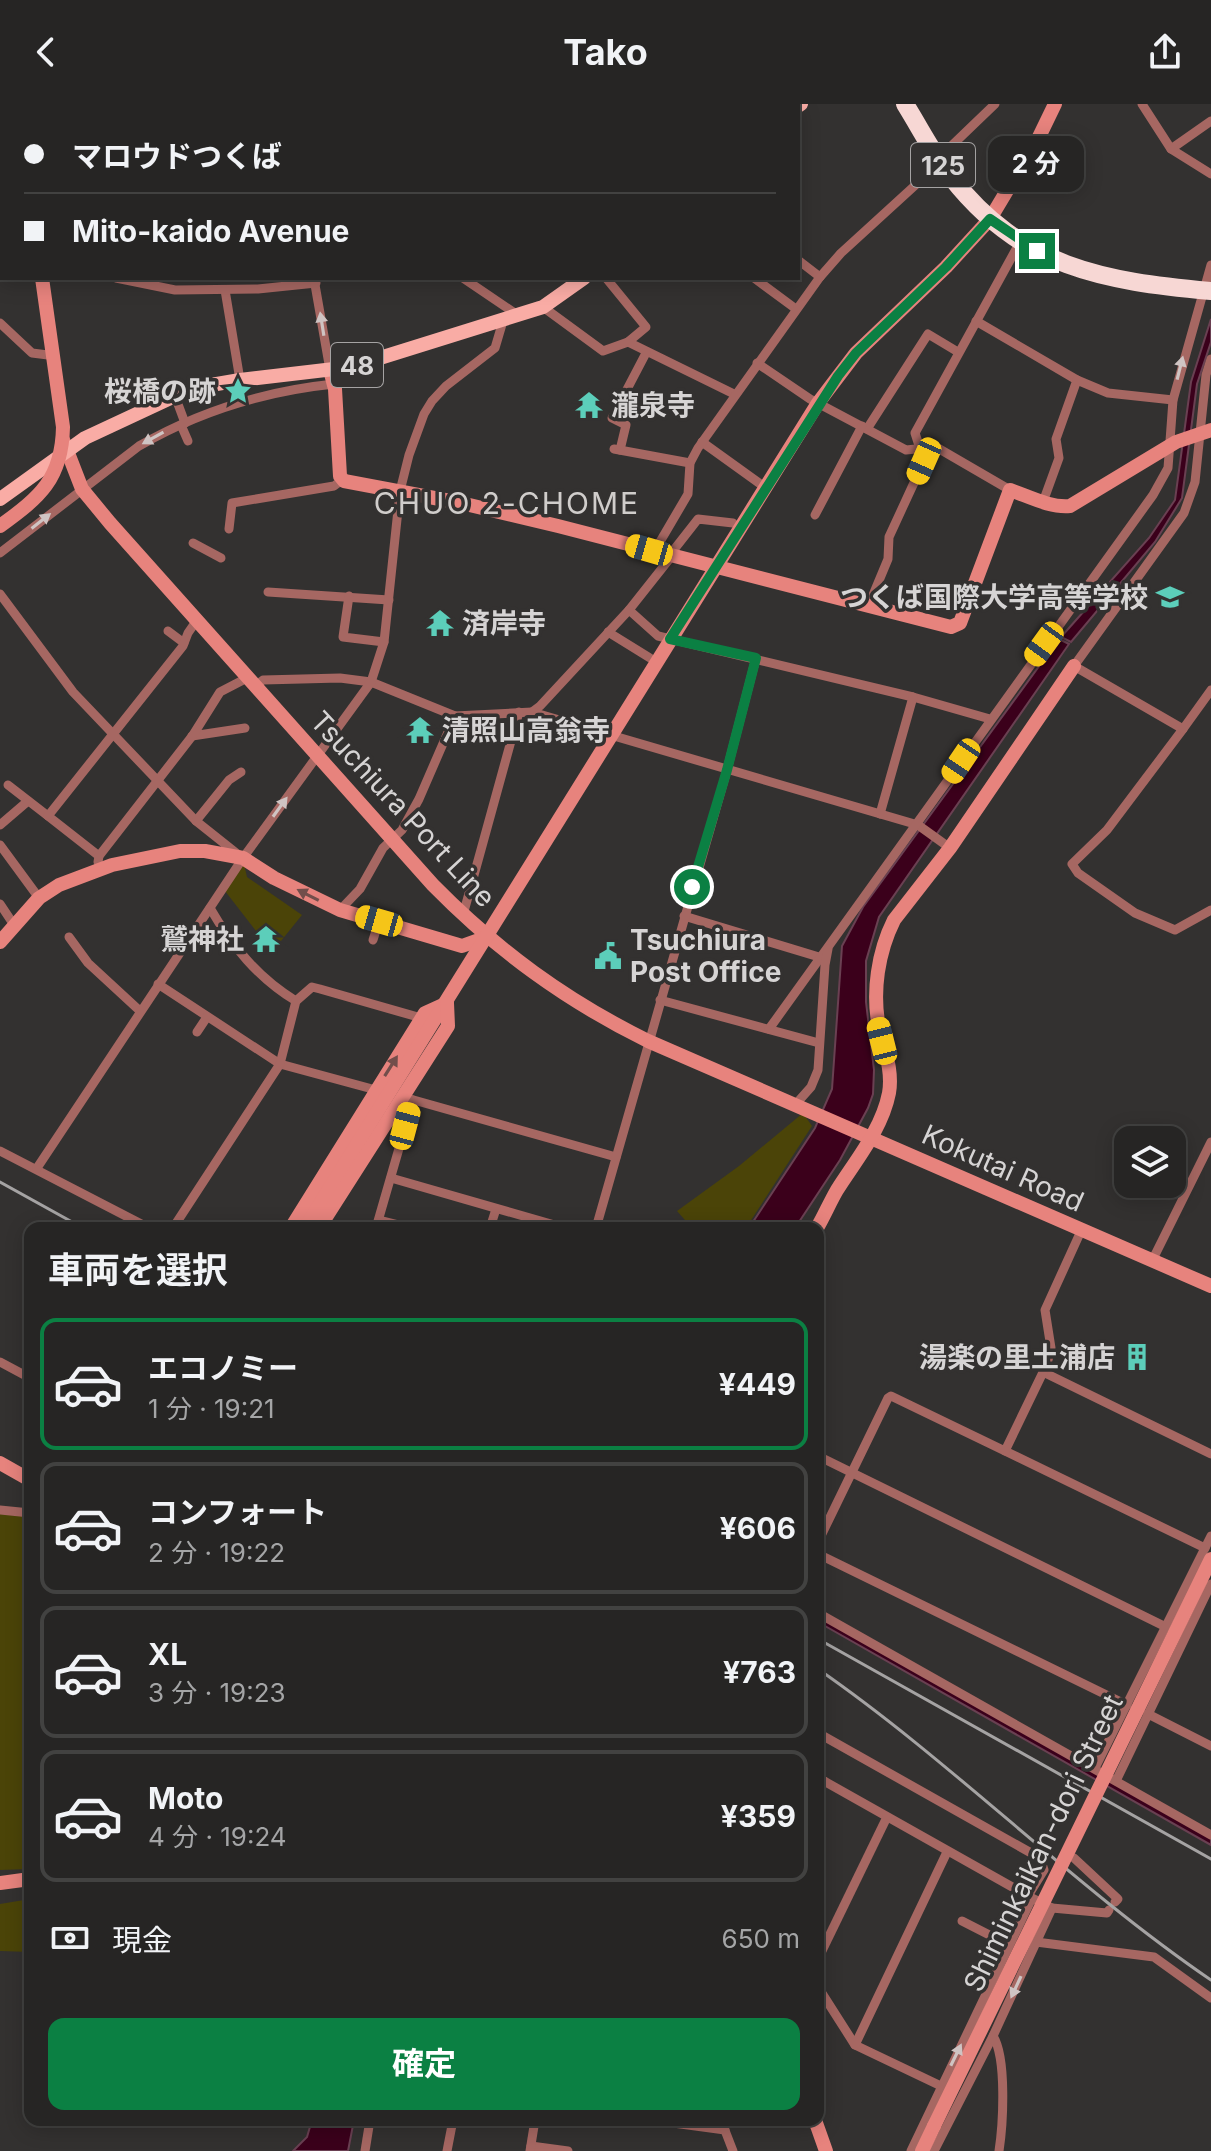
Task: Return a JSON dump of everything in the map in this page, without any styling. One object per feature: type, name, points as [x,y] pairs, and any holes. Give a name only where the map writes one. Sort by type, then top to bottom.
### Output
[{"type":"highway","name":"125","points":[[905,104],[939,160],[967,196],[1020,242],[1093,275],[1207,291]]},
{"type":"main road","name":"48","points":[[0,499],[68,448],[95,432],[175,396],[205,386],[240,380],[332,377],[351,367],[543,307],[581,280]]},
{"type":"street","points":[[664,555],[688,494],[690,463],[734,394],[796,309],[841,253],[933,169],[958,138],[995,104]]},
{"type":"street","points":[[0,594],[73,692],[157,783],[196,821],[243,858],[274,878],[340,910],[462,946],[488,937],[818,403],[856,353],[946,267],[990,219],[1016,179],[1055,104]]},
{"type":"street","points":[[1142,104],[1171,149],[1211,174]]},
{"type":"street","points":[[1171,149],[1211,121]]},
{"type":"street","points":[[868,607],[888,559],[889,537],[924,461],[915,433],[1020,242]]},
{"type":"street","points":[[800,262],[820,277]]},
{"type":"street","points":[[769,1029],[1153,495],[1168,468],[1173,444],[1173,400],[1207,291],[1211,265]]},
{"type":"street","points":[[39,280],[62,437],[68,448]]},
{"type":"street","points":[[0,526],[29,505],[47,486],[54,476],[61,450],[63,427],[39,280]]},
{"type":"street","points":[[49,280],[69,433],[68,448]]},
{"type":"street","points":[[126,280],[175,290],[225,290],[314,280],[332,377],[342,480]]},
{"type":"street","points":[[175,290],[176,280]]},
{"type":"street","points":[[466,280],[519,316]]},
{"type":"street","points":[[543,307],[603,351],[628,342],[646,327],[608,280]]},
{"type":"street","points":[[757,280],[796,309]]},
{"type":"street","points":[[225,290],[240,380]]},
{"type":"street","points":[[37,1168],[243,858],[371,682],[384,642],[400,491],[409,455],[424,414],[446,386],[495,348],[503,321]]},
{"type":"street","points":[[976,321],[1077,380],[1108,393],[1173,400]]},
{"type":"street","points":[[2,328],[32,353],[48,355]]},
{"type":"street","points":[[815,515],[865,428],[928,334],[958,352]]},
{"type":"street","points":[[628,342],[734,394]]},
{"type":"street","points":[[646,353],[612,418],[626,425],[617,450],[690,463]]},
{"type":"street","points":[[820,1222],[890,1090],[888,1056],[878,1024],[877,1007],[882,946],[894,920],[945,845],[1184,513],[1195,482],[1206,375],[1211,359]]},
{"type":"street","points":[[757,363],[818,403],[906,450],[936,447],[1010,490],[1062,507],[1070,506],[1173,444],[1202,433]]},
{"type":"street","points":[[0,553],[139,446],[183,424],[332,377]]},
{"type":"street","points":[[1043,502],[1059,458],[1056,439],[1077,380]]},
{"type":"street","points":[[175,396],[188,441]]},
{"type":"street","points":[[702,442],[759,483]]},
{"type":"street","name":"Tsuchiura Port Line","points":[[68,448],[82,489],[391,839],[488,937],[447,1003],[381,1093],[308,1222]]},
{"type":"street","points":[[241,526],[230,528],[232,503],[334,486],[342,480],[461,503],[951,627],[958,625],[1010,490]]},
{"type":"street","points":[[532,712],[629,610],[664,555],[698,519],[733,523]]},
{"type":"street","points":[[193,543],[221,558]]},
{"type":"street","points":[[268,592],[389,600]]},
{"type":"street","points":[[349,596],[343,637],[384,642]]},
{"type":"street","points":[[629,610],[658,636],[913,697],[990,719]]},
{"type":"street","points":[[48,816],[184,643],[197,620]]},
{"type":"street","points":[[168,631],[184,643]]},
{"type":"street","points":[[608,632],[650,658]]},
{"type":"street","points":[[598,1222],[756,658]]},
{"type":"street","points":[[1074,666],[1183,729]]},
{"type":"street","points":[[97,863],[192,736],[220,692],[263,680],[340,678],[371,682],[455,716],[532,712],[613,734],[918,825],[945,845]]},
{"type":"street","points":[[1211,690],[1107,830],[1072,864],[1078,873],[1135,913],[1175,930],[1211,910]]},
{"type":"street","points":[[880,814],[913,697]]},
{"type":"street","points":[[463,915],[519,712]]},
{"type":"street","points":[[340,910],[360,889],[391,839],[402,830],[455,716]]},
{"type":"street","points":[[192,736],[245,728]]},
{"type":"street","points":[[196,821],[229,780],[241,772]]},
{"type":"street","points":[[8,785],[48,816],[97,863]]},
{"type":"street","points":[[0,825],[28,801]]},
{"type":"street","points":[[0,845],[39,898]]},
{"type":"street","points":[[0,942],[39,898],[97,863],[180,851],[217,851],[243,858]]},
{"type":"street","points":[[0,904],[14,925]]},
{"type":"street","points":[[210,908],[229,940],[252,967],[296,1001]]},
{"type":"street","points":[[684,916],[819,957]]},
{"type":"street","points":[[373,940],[379,921]]},
{"type":"street","points":[[69,937],[88,963],[140,1011]]},
{"type":"street","name":"Kokutai Road","points":[[488,937],[521,965],[570,999],[648,1041],[1211,1286]]},
{"type":"street","points":[[795,1105],[815,1081],[825,965],[830,942]]},
{"type":"street","points":[[158,984],[280,1064],[381,1093],[295,1222]]},
{"type":"street","points":[[177,1222],[280,1064],[296,1001],[312,987],[418,1017]]},
{"type":"street","points":[[660,1000],[819,1043]]},
{"type":"street","points":[[323,1222],[408,1098],[448,1026],[447,1003]]},
{"type":"street","points":[[197,1032],[207,1017]]},
{"type":"street","points":[[408,1098],[616,1157]]},
{"type":"street","points":[[379,1222],[408,1098]]},
{"type":"street","points":[[1152,1261],[1211,1142]]},
{"type":"street","points":[[0,1151],[138,1222]]},
{"type":"street","points":[[391,1178],[543,1222]]},
{"type":"street","points":[[492,1222],[496,1209]]},
{"type":"street","points":[[1005,1451],[1043,1372],[1051,1348],[1045,1310],[1081,1231]]},
{"type":"street","points":[[0,1362],[24,1375]]},
{"type":"street","points":[[1043,1372],[1211,1454]]},
{"type":"street","points":[[824,1529],[891,1396],[1208,1553]]},
{"type":"street","points":[[824,1459],[1166,1627]]},
{"type":"street","points":[[0,1463],[24,1477]]},
{"type":"street","points":[[0,1510],[24,1512]]},
{"type":"street","points":[[1095,1768],[1166,1627],[1208,1553],[1211,1536]]},
{"type":"street","name":"Shiminkaikan-dori Street","points":[[922,2151],[1208,1553]]},
{"type":"street","points":[[824,1557],[1127,1705]]},
{"type":"street","points":[[1116,1781],[1211,1584]]},
{"type":"street","points":[[824,1616],[1211,1835]]},
{"type":"street","points":[[1148,1714],[1211,1746]]},
{"type":"street","points":[[824,1736],[1040,1858],[1044,1870],[911,2151]]},
{"type":"street","points":[[824,1782],[1052,1908],[1107,1913],[1118,1899],[1074,1858]]},
{"type":"street","points":[[824,1947],[887,1817]]},
{"type":"street","points":[[855,2045],[947,1852]]},
{"type":"street","points":[[0,1883],[24,1880]]},
{"type":"street","points":[[934,2151],[993,2036],[1052,1908]]},
{"type":"street","points":[[962,1921],[1009,1945]]},
{"type":"street","points":[[1036,1942],[1154,1957],[1211,1998]]},
{"type":"street","points":[[824,1996],[855,2045],[941,2086]]},
{"type":"street","points":[[993,2036],[998,2044],[1001,2084],[999,2151]]},
{"type":"street","points":[[365,2151],[369,2126]]},
{"type":"street","points":[[447,2151],[452,2126]]},
{"type":"street","points":[[534,2126],[530,2149],[568,2151]]},
{"type":"street","points":[[723,2126],[733,2151]]},
{"type":"street","points":[[817,2126],[826,2151]]},
{"type":"shaded area","points":[[1211,319],[1211,342],[1197,384],[1182,498],[1155,542],[1071,642],[1061,637],[1149,538],[1175,500],[1191,382]]},
{"type":"shaded area","points":[[1059,639],[1069,644],[879,917],[866,961],[873,1094],[840,1160],[799,1222],[753,1222],[815,1128],[832,1089],[842,946],[863,907]]},
{"type":"shaded area","points":[[244,864],[247,877],[302,915],[281,941],[256,931],[225,891]]},
{"type":"shaded area","points":[[803,1113],[812,1126],[750,1222],[687,1222],[677,1211],[739,1166]]},
{"type":"shaded area","points":[[0,1514],[24,1516],[24,1869],[0,1870]]},
{"type":"shaded area","points":[[824,1619],[1211,1838],[1211,1845],[824,1625]]},
{"type":"shaded area","points":[[24,1900],[24,1952],[0,1951],[0,1904]]},
{"type":"shaded area","points":[[310,2126],[353,2126],[348,2151],[293,2151],[307,2137]]},
{"type":"railway","points":[[0,1182],[72,1222]]},
{"type":"railway","points":[[824,1642],[1211,1859]]},
{"type":"railway","points":[[824,1673],[918,1744],[1160,1944],[1211,1980]]},
{"type":"place","name":"桜橋の跡","points":[[238,391]]},
{"type":"place","name":"瀧泉寺","points":[[589,405]]},
{"type":"place","name":"つくば国際大学高等学校","points":[[1170,597]]},
{"type":"place","name":"済岸寺","points":[[440,623]]},
{"type":"place","name":"清照山高翁寺","points":[[420,730]]},
{"type":"place","name":"鷲神社","points":[[266,939]]},
{"type":"place","name":"Tsuchiura Post Office","points":[[608,956]]},
{"type":"place","name":"湯楽の里土浦店","points":[[1137,1357]]},
{"type":"district","name":"CHUO 2-CHOME","points":[[507,503]]},
{"type":"route","points":[[692,887],[756,658],[670,639],[818,403],[856,353],[946,267],[990,219],[1037,251]]}]
